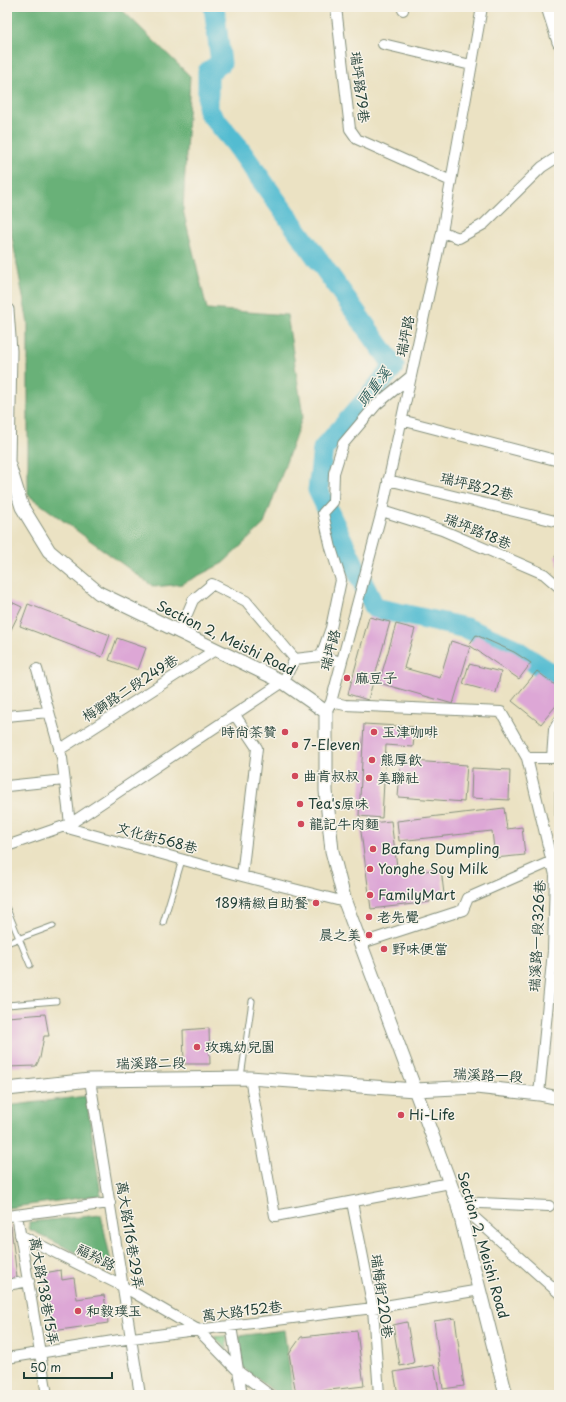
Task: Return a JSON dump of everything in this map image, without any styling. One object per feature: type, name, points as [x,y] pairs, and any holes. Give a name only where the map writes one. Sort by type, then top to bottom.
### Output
[{"type":"street","name":"瑞坪路79巷","points":[[336,7],[350,129],[357,139],[451,180]]},
{"type":"street","name":"瑞坪路","points":[[328,707],[382,511],[442,232],[482,7]]},
{"type":"street","points":[[548,7],[559,42]]},
{"type":"street","points":[[383,44],[471,65]]},
{"type":"street","points":[[442,232],[459,238],[484,224],[542,167],[559,156]]},
{"type":"street","name":"Section 2, Meishi Road","points":[[7,310],[10,351],[8,462],[22,507],[49,551],[99,593],[283,682],[328,707],[326,792],[332,851],[345,902],[359,944],[396,1035],[457,1202],[506,1395]]},
{"type":"street","points":[[322,656],[331,628],[341,580],[331,548],[323,513],[334,502],[334,473],[343,444],[376,405],[410,377]]},
{"type":"street","points":[[401,420],[559,461]]},
{"type":"street","name":"瑞坪路22巷","points":[[388,480],[559,522]]},
{"type":"street","name":"瑞坪路18巷","points":[[382,511],[442,530],[544,574],[559,587]]},
{"type":"street","points":[[179,633],[193,600],[212,584],[246,601],[295,660]]},
{"type":"street","name":"梅獅路二段249巷","points":[[59,750],[215,650]]},
{"type":"street","points":[[295,660],[322,656],[341,662]]},
{"type":"street","points":[[7,846],[67,826],[283,682],[295,660]]},
{"type":"street","points":[[36,669],[59,750],[64,780],[67,826]]},
{"type":"street","name":"瑞溪路一段326巷","points":[[328,707],[345,705],[501,712],[527,758],[555,859],[553,951],[539,1094]]},
{"type":"street","points":[[7,716],[48,712]]},
{"type":"street","points":[[235,715],[257,748],[242,876]]},
{"type":"street","points":[[527,758],[552,758],[554,730],[559,722]]},
{"type":"street","points":[[7,786],[64,780]]},
{"type":"street","name":"文化街568巷","points":[[67,826],[182,860],[345,902]]},
{"type":"street","points":[[359,944],[463,910],[468,898],[555,859]]},
{"type":"street","points":[[245,1078],[275,1216],[450,1183]]},
{"type":"street","name":"瑞溪路二段","points":[[7,1089],[90,1080],[245,1078],[415,1090]]},
{"type":"street","name":"萬大路116巷29弄","points":[[90,1080],[140,1395]]},
{"type":"street","name":"瑞溪路一段","points":[[415,1090],[476,1087],[539,1094],[559,1098]]},
{"type":"street","name":"瑞梅街220巷","points":[[352,1202],[372,1308],[379,1395]]},
{"type":"street","points":[[457,1202],[549,1206]]},
{"type":"street","points":[[457,1202],[559,1293]]},
{"type":"street","points":[[12,1216],[110,1203]]},
{"type":"street","name":"萬大路138巷15弄","points":[[12,1216],[20,1235],[41,1351],[47,1395]]},
{"type":"street","name":"福羚路","points":[[20,1235],[124,1287],[198,1330],[239,1372],[270,1395]]},
{"type":"street","points":[[7,1285],[29,1282]]},
{"type":"street","name":"萬大路152巷","points":[[7,1358],[41,1351],[132,1338],[372,1308],[480,1290]]},
{"type":"street","points":[[231,1326],[242,1395]]},
{"type":"lane","points":[[163,923],[182,860]]},
{"type":"lane","points":[[7,909],[30,965]]},
{"type":"lane","points":[[7,943],[53,926]]},
{"type":"lane","points":[[7,1006],[56,1001]]},
{"type":"lane","points":[[245,1078],[252,1001]]},
{"type":"green space","points":[[7,7],[119,7],[190,76],[183,210],[207,309],[287,315],[303,415],[264,524],[223,563],[182,584],[154,587],[28,495],[28,324],[7,210]]},
{"type":"green space","points":[[86,1096],[101,1195],[7,1208],[7,1106]]},
{"type":"green space","points":[[101,1215],[113,1271],[29,1229],[29,1222]]},
{"type":"green space","points":[[284,1330],[293,1395],[279,1395],[243,1368],[239,1336]]},
{"type":"green space","points":[[226,1336],[227,1349],[214,1337]]},
{"type":"building","points":[[559,555],[559,568],[555,556]]},
{"type":"building","points":[[7,600],[22,607],[7,638]]},
{"type":"building","points":[[28,604],[110,635],[102,657],[20,626]]},
{"type":"building","points":[[369,617],[390,622],[368,700],[348,694]]},
{"type":"building","points":[[396,624],[415,629],[404,668],[440,678],[451,641],[470,647],[453,704],[379,683]]},
{"type":"building","points":[[476,635],[514,652],[531,663],[519,679],[469,645]]},
{"type":"building","points":[[117,638],[146,648],[138,670],[109,660]]},
{"type":"building","points":[[469,664],[501,672],[496,693],[463,684]]},
{"type":"building","points":[[537,671],[559,688],[559,702],[541,724],[512,701]]},
{"type":"building","points":[[364,724],[415,727],[413,747],[386,745],[382,818],[359,816]]},
{"type":"building","points":[[401,760],[467,765],[464,802],[398,797]]},
{"type":"building","points":[[472,768],[510,770],[509,800],[471,798]]},
{"type":"building","points":[[555,791],[559,791],[559,816],[555,816]]},
{"type":"building","points":[[504,808],[507,829],[522,827],[525,855],[495,858],[492,831],[399,841],[397,821]]},
{"type":"building","points":[[391,821],[398,874],[441,869],[444,894],[429,896],[430,902],[371,909],[360,824]]},
{"type":"building","points":[[45,1014],[49,1036],[44,1036],[40,1058],[36,1066],[7,1067],[7,1017]]},
{"type":"building","name":"玫瑰幼兒園","points":[[209,1028],[210,1064],[184,1064],[183,1030]]},
{"type":"building","points":[[7,1226],[11,1226],[17,1278],[7,1279]]},
{"type":"building","name":"和毅璞玉","points":[[61,1270],[62,1280],[74,1278],[77,1299],[104,1295],[108,1323],[53,1331],[44,1273]]},
{"type":"building","points":[[455,1318],[464,1386],[443,1389],[434,1321]]},
{"type":"building","points":[[407,1322],[414,1363],[400,1366],[393,1325]]},
{"type":"building","points":[[357,1331],[364,1386],[296,1394],[289,1354],[301,1337]]},
{"type":"building","points":[[434,1365],[439,1391],[417,1395],[398,1395],[394,1372]]},
{"type":"waterway","name":"頭重溪","points":[[214,7],[221,63],[208,72],[208,111],[235,143],[394,366],[323,449],[318,490],[375,608],[466,628],[513,648],[559,679]]},
{"type":"place","name":"麻豆子","points":[[347,678]]},
{"type":"place","name":"時尚茶贊","points":[[285,732]]},
{"type":"place","name":"玉津咖啡","points":[[374,732]]},
{"type":"place","name":"7-Eleven","points":[[295,745]]},
{"type":"place","name":"熊厚飲","points":[[372,760]]},
{"type":"place","name":"曲肯叔叔","points":[[295,776]]},
{"type":"place","name":"美聯社","points":[[369,778]]},
{"type":"place","name":"Tea's原味","points":[[300,804]]},
{"type":"place","name":"龍記牛肉麵","points":[[301,824]]},
{"type":"place","name":"Bafang Dumpling","points":[[373,849]]},
{"type":"place","name":"Yonghe Soy Milk","points":[[370,869]]},
{"type":"place","name":"FamilyMart","points":[[370,895]]},
{"type":"place","name":"189精緻自助餐","points":[[316,903]]},
{"type":"place","name":"老先覺","points":[[369,917]]},
{"type":"place","name":"晨之美","points":[[369,935]]},
{"type":"place","name":"野味便當","points":[[384,949]]},
{"type":"place","name":"玫瑰幼兒園","points":[[197,1047]]},
{"type":"place","name":"Hi-Life","points":[[401,1115]]},
{"type":"place","name":"和毅璞玉","points":[[78,1311]]}]
